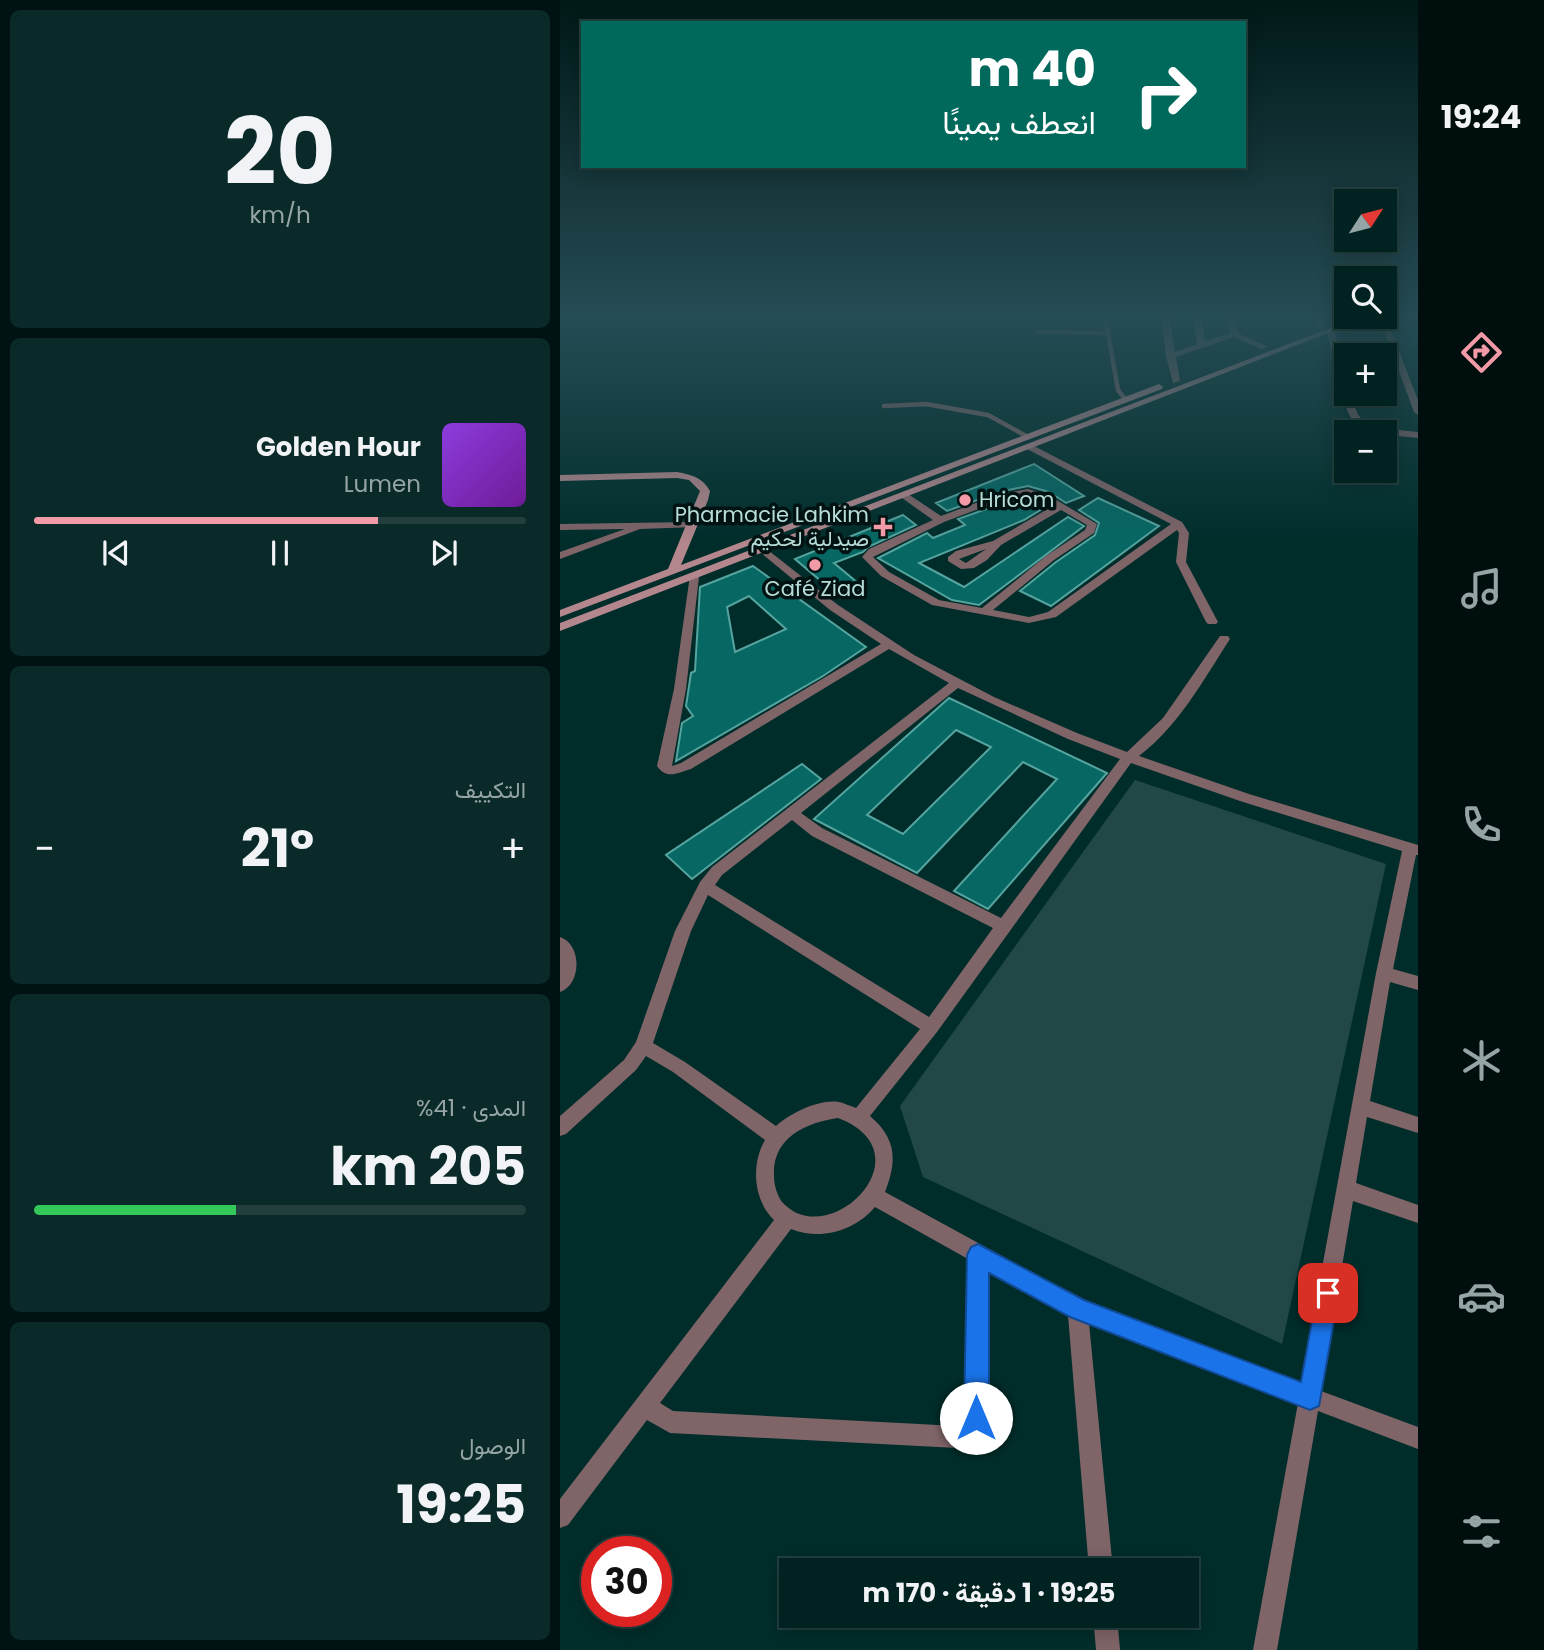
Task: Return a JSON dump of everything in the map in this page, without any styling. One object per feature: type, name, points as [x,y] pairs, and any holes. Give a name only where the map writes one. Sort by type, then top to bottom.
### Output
[{"type":"main road","points":[[560,627],[905,496],[1145,392]]},
{"type":"main road","points":[[560,614],[1159,392]]},
{"type":"main road","points":[[560,478],[677,475],[692,478],[701,484],[705,491],[672,572]]},
{"type":"street","points":[[1411,392],[1418,412]]},
{"type":"street","points":[[1351,406],[1354,416],[1361,422],[1418,435]]},
{"type":"street","points":[[1029,442],[1178,524],[1184,533],[1181,562],[1212,622]]},
{"type":"street","points":[[984,612],[1050,558],[1090,531],[1092,524],[1033,493],[1018,492],[940,520],[873,551],[867,558],[885,574],[936,603],[984,612],[1029,620],[1052,615],[1178,524]]},
{"type":"street","points":[[905,496],[940,520]]},
{"type":"street","points":[[997,543],[1061,506]]},
{"type":"street","points":[[560,527],[691,525]]},
{"type":"street","points":[[560,556],[646,526]]},
{"type":"street","points":[[764,550],[837,609],[889,644],[957,683],[1127,759],[1414,849],[1384,973],[1265,1650]]},
{"type":"street","points":[[694,577],[680,689],[664,766],[669,771],[686,766],[889,644]]},
{"type":"street","points":[[859,1117],[931,1027],[1127,759],[1142,749],[1203,671],[1224,639]]},
{"type":"street","points":[[560,1128],[630,1065],[643,1046],[693,908],[717,871],[957,683]]},
{"type":"street","points":[[792,813],[817,832],[1003,926]]},
{"type":"street","points":[[705,886],[931,1027]]},
{"type":"street","points":[[560,943],[570,956],[569,968],[560,985]]},
{"type":"street","points":[[1384,973],[1418,984]]},
{"type":"street","points":[[643,1046],[679,1067],[776,1138]]},
{"type":"street","points":[[1362,1107],[1418,1125]]},
{"type":"street","points":[[838,1110],[859,1117],[875,1131],[884,1152],[884,1174],[874,1196],[857,1214],[834,1225],[810,1227],[787,1219],[771,1203],[764,1182],[766,1158],[776,1138],[794,1121],[815,1112],[838,1110]]},
{"type":"street","points":[[1346,1189],[1418,1214]]},
{"type":"street","points":[[874,1196],[1078,1309],[1418,1438]]},
{"type":"street","points":[[560,1517],[787,1219]]},
{"type":"street","points":[[644,1406],[670,1422],[957,1437],[971,1431],[976,1418],[978,1255]]},
{"type":"street","points":[[1078,1309],[1100,1558]]},
{"type":"street","points":[[1106,1628],[1108,1650]]},
{"type":"lane","points":[[1120,392],[1125,399]]},
{"type":"lane","points":[[884,406],[926,404],[988,415],[1029,442]]},
{"type":"shaded area","points":[[1135,780],[1386,864],[1282,1344],[923,1177],[900,1106]]},
{"type":"building","points":[[1034,464],[1084,496],[1066,503],[1049,492],[1028,486],[999,492],[947,511],[936,503]]},
{"type":"building","points":[[1028,498],[1047,506],[1024,520],[919,563],[964,587],[1068,517],[1084,526],[979,605],[952,600],[878,558],[927,533],[933,538],[965,525],[958,519],[1006,502]]},
{"type":"building","points":[[1098,498],[1159,526],[1051,606],[1020,591],[1095,535],[1099,523],[1079,510]]},
{"type":"building","points":[[903,515],[916,525],[868,547],[863,552],[834,563],[864,588],[841,598],[795,559]]},
{"type":"building","points":[[753,566],[866,647],[823,676],[676,761],[682,723],[693,716],[686,706],[691,673],[695,671],[700,587]],"holes":[[[749,596],[786,629],[735,652],[727,607]]]},
{"type":"building","points":[[949,698],[1107,773],[988,909],[954,891],[1057,779],[1023,762],[917,873],[814,819]],"holes":[[[956,730],[991,747],[903,834],[867,815]]]},
{"type":"building","points":[[802,764],[821,779],[692,879],[666,855]]},
{"type":"place","name":"Hricom","points":[[965,500]]},
{"type":"place","name":"Pharmacie Lahkim صيدلية لحكيم","points":[[883,527]]},
{"type":"place","name":"Café Ziad","points":[[815,565]]},
{"type":"route","points":[[976,1418],[978,1255],[1078,1309],[1310,1398],[1328,1293]]}]
